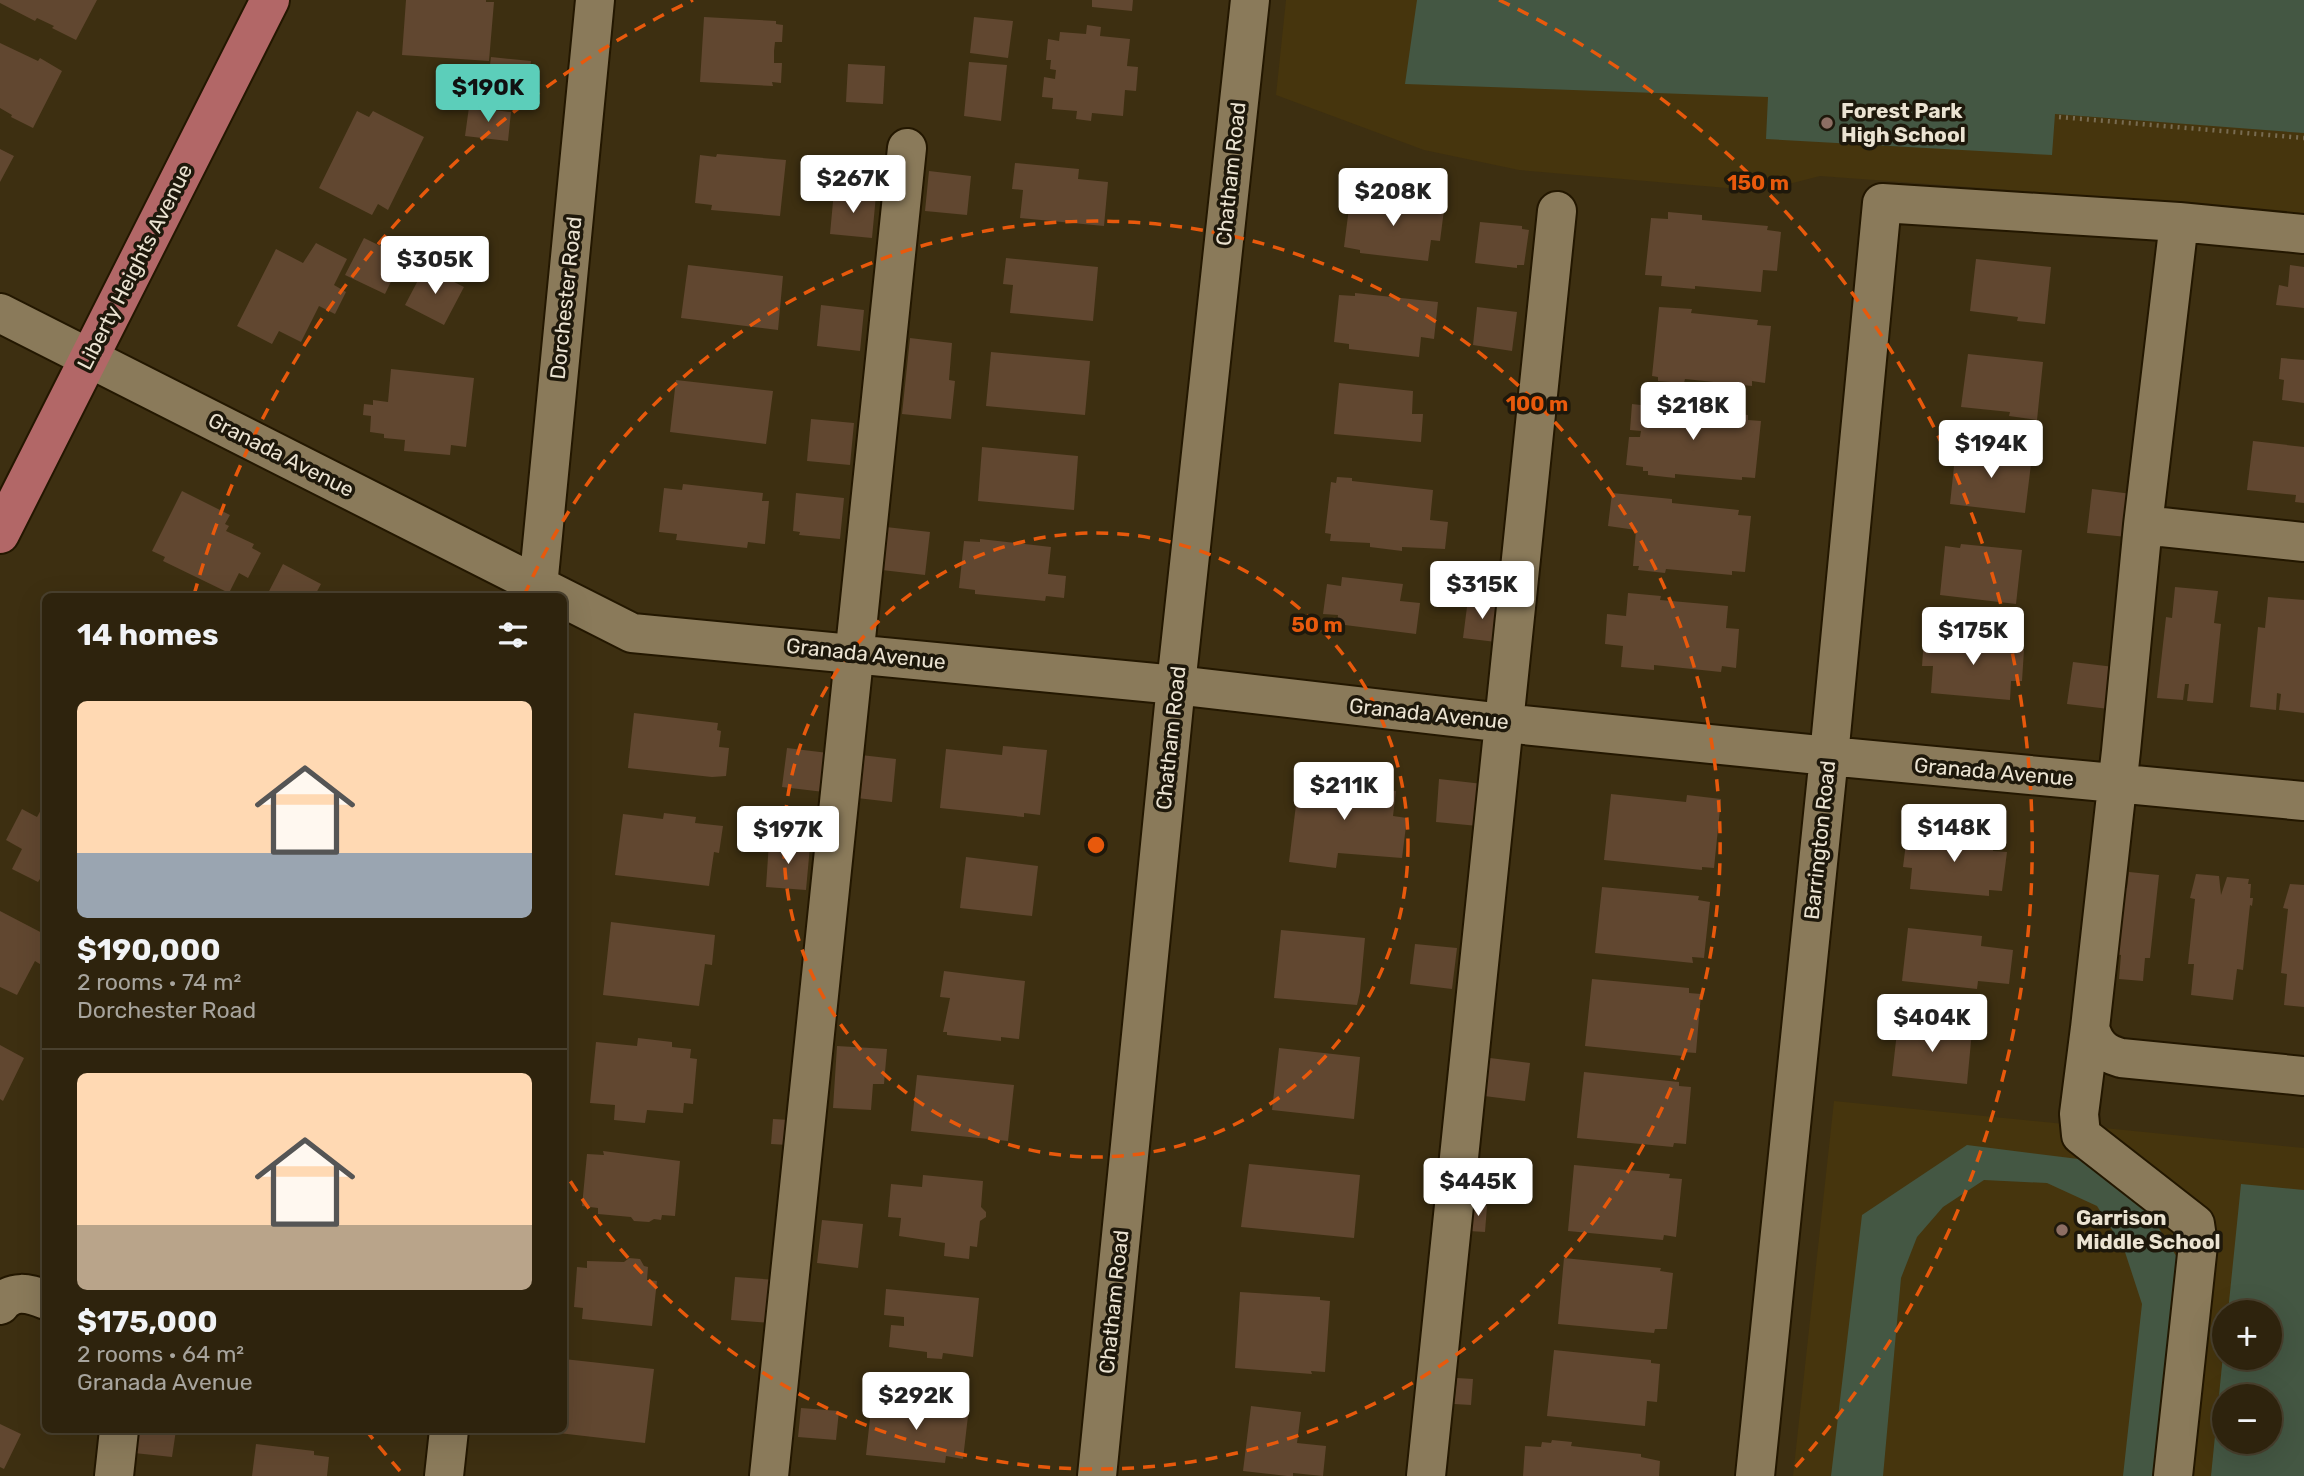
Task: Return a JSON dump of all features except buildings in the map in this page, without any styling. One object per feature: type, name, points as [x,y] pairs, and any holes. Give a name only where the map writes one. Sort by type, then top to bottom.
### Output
[{"type":"main road","name":"Liberty Heights Avenue","points":[[0,534],[270,0]]},
{"type":"street","name":"Dorchester Road","points":[[538,590],[595,0]]},
{"type":"street","name":"Chatham Road","points":[[1097,1476],[1176,685],[1250,0]]},
{"type":"street","points":[[769,1476],[907,148]]},
{"type":"street","name":"Barrington Road","points":[[1755,1476],[1829,756],[1882,203],[2179,222]]},
{"type":"street","points":[[1426,1476],[1557,211]]},
{"type":"street","points":[[2173,1476],[2198,1245],[2195,1224],[2081,1135],[2079,1114],[2118,783],[2143,524],[2179,222],[2304,234]]},
{"type":"street","name":"Granada Avenue","points":[[0,313],[538,590]]},
{"type":"street","points":[[2143,524],[2304,542]]},
{"type":"street","name":"Granada Avenue","points":[[567,603],[632,632],[1176,685],[1504,723],[1829,756],[2304,801]]},
{"type":"street","points":[[2090,1028],[2094,1040],[2106,1054],[2121,1058],[2304,1076]]},
{"type":"street","points":[[0,1305],[15,1294],[31,1294],[42,1298]]},
{"type":"street","points":[[114,1476],[119,1433]]},
{"type":"street","points":[[444,1476],[449,1433]]},
{"type":"path","points":[[2059,117],[2304,138]]},
{"type":"shaded area","name":"Forest Park High School","points":[[1286,0],[2304,0],[2304,214],[1820,176],[1762,191],[1519,170],[1424,150],[1276,95]]},
{"type":"shaded area","name":"Garrison Middle School","points":[[1834,1101],[2304,1148],[2304,1476],[1793,1476]]},
{"type":"green space","points":[[1417,0],[2304,0],[2304,133],[2055,114],[2052,155],[1766,139],[1768,97],[1405,84]]},
{"type":"green space","points":[[1967,1145],[2119,1164],[2188,1275],[2165,1476],[2123,1476],[2142,1304],[2124,1249],[2097,1206],[2047,1183],[1984,1180],[1943,1207],[1917,1237],[1901,1278],[1883,1476],[1831,1476],[1862,1215]]},
{"type":"green space","points":[[2241,1184],[2304,1190],[2304,1476],[2211,1476],[2213,1454],[2282,1454],[2282,1384],[2220,1384],[2222,1370],[2282,1370],[2282,1300],[2229,1300]]},
{"type":"place","name":"Forest Park High School","points":[[1827,123]]},
{"type":"place","name":"Garrison Middle School","points":[[2062,1230]]}]
